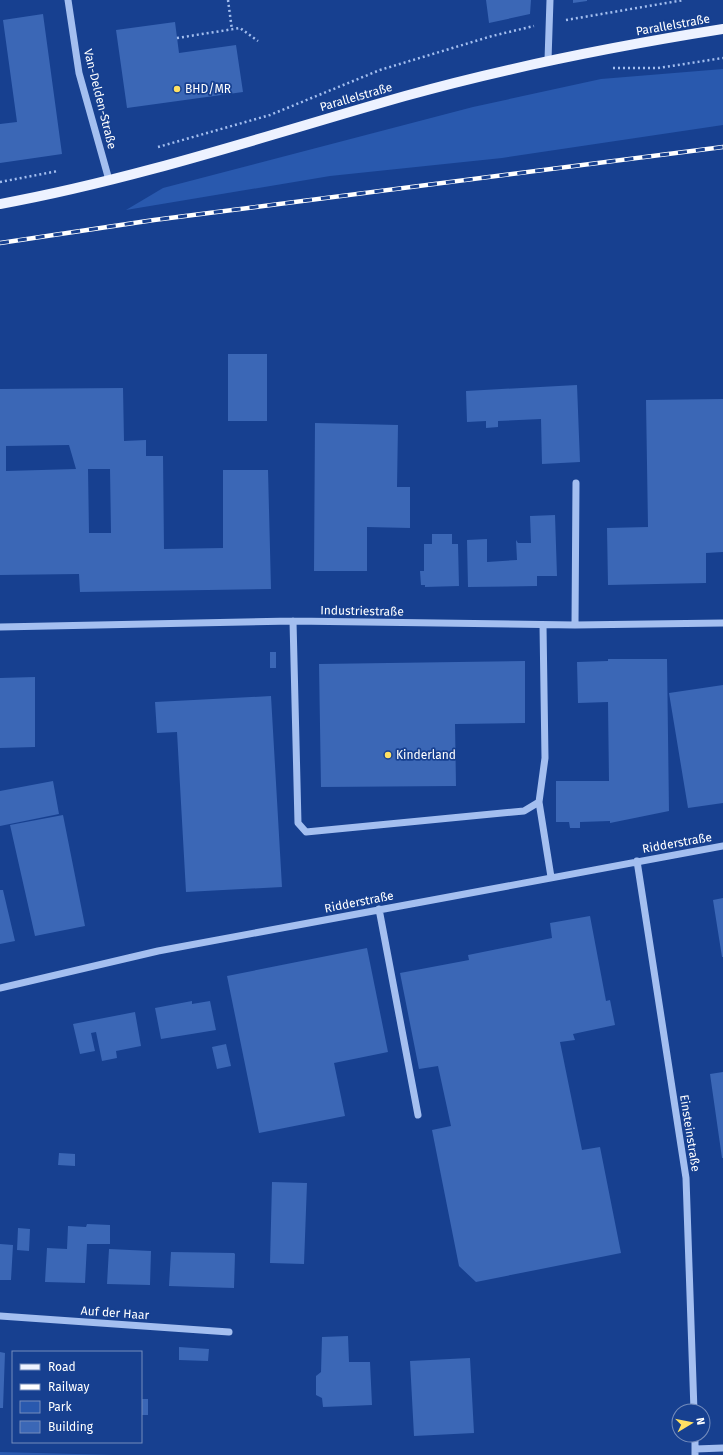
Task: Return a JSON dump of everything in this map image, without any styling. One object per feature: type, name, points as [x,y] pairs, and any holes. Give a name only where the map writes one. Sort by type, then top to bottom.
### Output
[{"type":"main road","name":"Parallelstraße","points":[[0,204],[109,180],[406,96],[548,60],[723,29]]},
{"type":"street","name":"Van-Delden-Straße","points":[[68,0],[79,73],[109,180]]},
{"type":"street","points":[[548,60],[550,0]]},
{"type":"street","points":[[575,626],[576,483]]},
{"type":"street","points":[[293,621],[298,823],[306,832],[470,818],[524,811],[539,802]]},
{"type":"street","name":"Industriestraße","points":[[0,627],[293,621],[575,626],[723,623]]},
{"type":"street","points":[[543,625],[545,758],[539,802],[551,877]]},
{"type":"street","name":"Ridderstraße","points":[[0,988],[158,951],[723,846]]},
{"type":"street","name":"Einsteinstraße","points":[[636,861],[686,1178],[694,1403]]},
{"type":"street","points":[[379,909],[418,1115]]},
{"type":"street","name":"Auf der Haar","points":[[0,1316],[228,1332]]},
{"type":"street","points":[[695,1452],[723,1448]]},
{"type":"path","points":[[228,0],[232,30]]},
{"type":"path","points":[[157,147],[270,115],[380,70],[492,36],[550,22],[684,0]]},
{"type":"path","points":[[177,38],[240,28],[258,41]]},
{"type":"path","points":[[0,182],[66,170]]},
{"type":"green space","points":[[723,69],[723,125],[502,158],[330,176],[126,210],[163,188],[473,107],[601,79]]},
{"type":"green space","points":[[0,1452],[114,1455],[0,1455]]},
{"type":"building","points":[[486,0],[531,0],[530,14],[489,23]]},
{"type":"building","points":[[573,0],[587,0],[587,1],[573,3]]},
{"type":"building","points":[[43,14],[62,154],[0,163],[0,124],[17,122],[3,20]]},
{"type":"building","points":[[175,22],[179,53],[236,45],[243,92],[127,108],[116,30]]},
{"type":"building","points":[[228,354],[267,354],[267,421],[228,421]]},
{"type":"building","points":[[577,385],[580,462],[542,464],[541,419],[498,421],[498,427],[486,428],[486,421],[467,422],[466,391]]},
{"type":"building","points":[[123,388],[124,441],[146,440],[146,456],[163,456],[164,549],[223,548],[223,470],[268,470],[271,589],[80,592],[79,574],[0,575],[0,389]],"holes":[[[69,445],[76,469],[6,471],[6,446]],[[88,469],[110,469],[111,533],[89,533]]]},
{"type":"building","points":[[723,399],[723,552],[706,553],[706,583],[608,585],[607,528],[648,527],[646,400]]},
{"type":"building","points":[[315,423],[398,425],[397,487],[410,487],[410,528],[367,527],[367,571],[314,571]]},
{"type":"building","points":[[555,515],[557,576],[537,576],[537,586],[468,587],[467,540],[487,539],[487,562],[517,560],[516,540],[518,543],[531,543],[530,516]]},
{"type":"building","points":[[432,534],[452,534],[452,544],[458,544],[459,586],[425,587],[425,585],[421,585],[420,571],[424,571],[424,544],[432,544]]},
{"type":"building","points":[[270,652],[276,652],[276,668],[270,668]]},
{"type":"building","points":[[608,659],[667,659],[669,811],[610,823],[610,821],[580,822],[580,828],[570,828],[569,822],[556,822],[556,781],[609,781],[608,702],[578,703],[577,662],[608,661]]},
{"type":"building","name":"Kinderland","points":[[525,661],[525,723],[455,724],[456,786],[321,787],[319,664]]},
{"type":"building","points":[[35,677],[35,747],[0,748],[0,678]]},
{"type":"building","points":[[723,685],[723,803],[688,808],[669,693]]},
{"type":"building","points":[[271,696],[282,887],[186,892],[177,732],[157,733],[155,702]]},
{"type":"building","points":[[53,781],[59,814],[0,826],[0,791]]},
{"type":"building","points":[[63,815],[85,926],[35,936],[10,825]]},
{"type":"building","points":[[0,890],[3,890],[15,941],[0,944]]},
{"type":"building","points":[[723,898],[723,957],[722,957],[713,900]]},
{"type":"building","points":[[590,916],[606,1001],[610,1000],[615,1025],[573,1034],[575,1040],[560,1042],[582,1150],[600,1147],[621,1253],[476,1282],[459,1266],[432,1130],[451,1126],[438,1066],[419,1069],[400,973],[469,960],[468,955],[552,938],[550,923]]},
{"type":"building","points":[[367,948],[388,1052],[334,1063],[345,1116],[259,1133],[227,976]]},
{"type":"building","points":[[192,1001],[192,1004],[210,1001],[216,1030],[161,1039],[155,1008]]},
{"type":"building","points":[[135,1012],[141,1046],[116,1051],[117,1058],[102,1061],[96,1032],[91,1033],[95,1051],[80,1054],[73,1024]]},
{"type":"building","points":[[226,1044],[231,1066],[217,1069],[212,1047]]},
{"type":"building","points":[[723,1072],[723,1158],[722,1158],[710,1074]]},
{"type":"building","points":[[59,1153],[75,1154],[75,1166],[58,1165]]},
{"type":"building","points":[[272,1182],[307,1183],[304,1264],[270,1263]]},
{"type":"building","points":[[87,1224],[110,1225],[110,1244],[87,1244],[85,1283],[45,1282],[47,1248],[67,1249],[68,1226],[86,1227]]},
{"type":"building","points":[[18,1228],[30,1229],[29,1251],[17,1250]]},
{"type":"building","points":[[0,1244],[13,1245],[11,1280],[0,1280]]},
{"type":"building","points":[[109,1249],[151,1251],[150,1285],[107,1284]]},
{"type":"building","points":[[171,1252],[234,1253],[234,1288],[169,1286]]},
{"type":"building","points":[[348,1336],[349,1362],[370,1362],[372,1405],[323,1407],[322,1398],[316,1395],[316,1376],[321,1372],[322,1337]]},
{"type":"building","points":[[179,1347],[209,1349],[208,1361],[179,1360]]},
{"type":"building","points":[[0,1352],[5,1353],[3,1408],[0,1408]]},
{"type":"building","points":[[470,1358],[474,1433],[414,1436],[410,1361]]},
{"type":"building","points":[[142,1399],[148,1399],[148,1415],[142,1415]]},
{"type":"railway","points":[[0,243],[154,220],[723,147]]},
{"type":"place","name":"BHD/MR","points":[[177,89]]},
{"type":"place","name":"Kinderland","points":[[388,755]]}]
